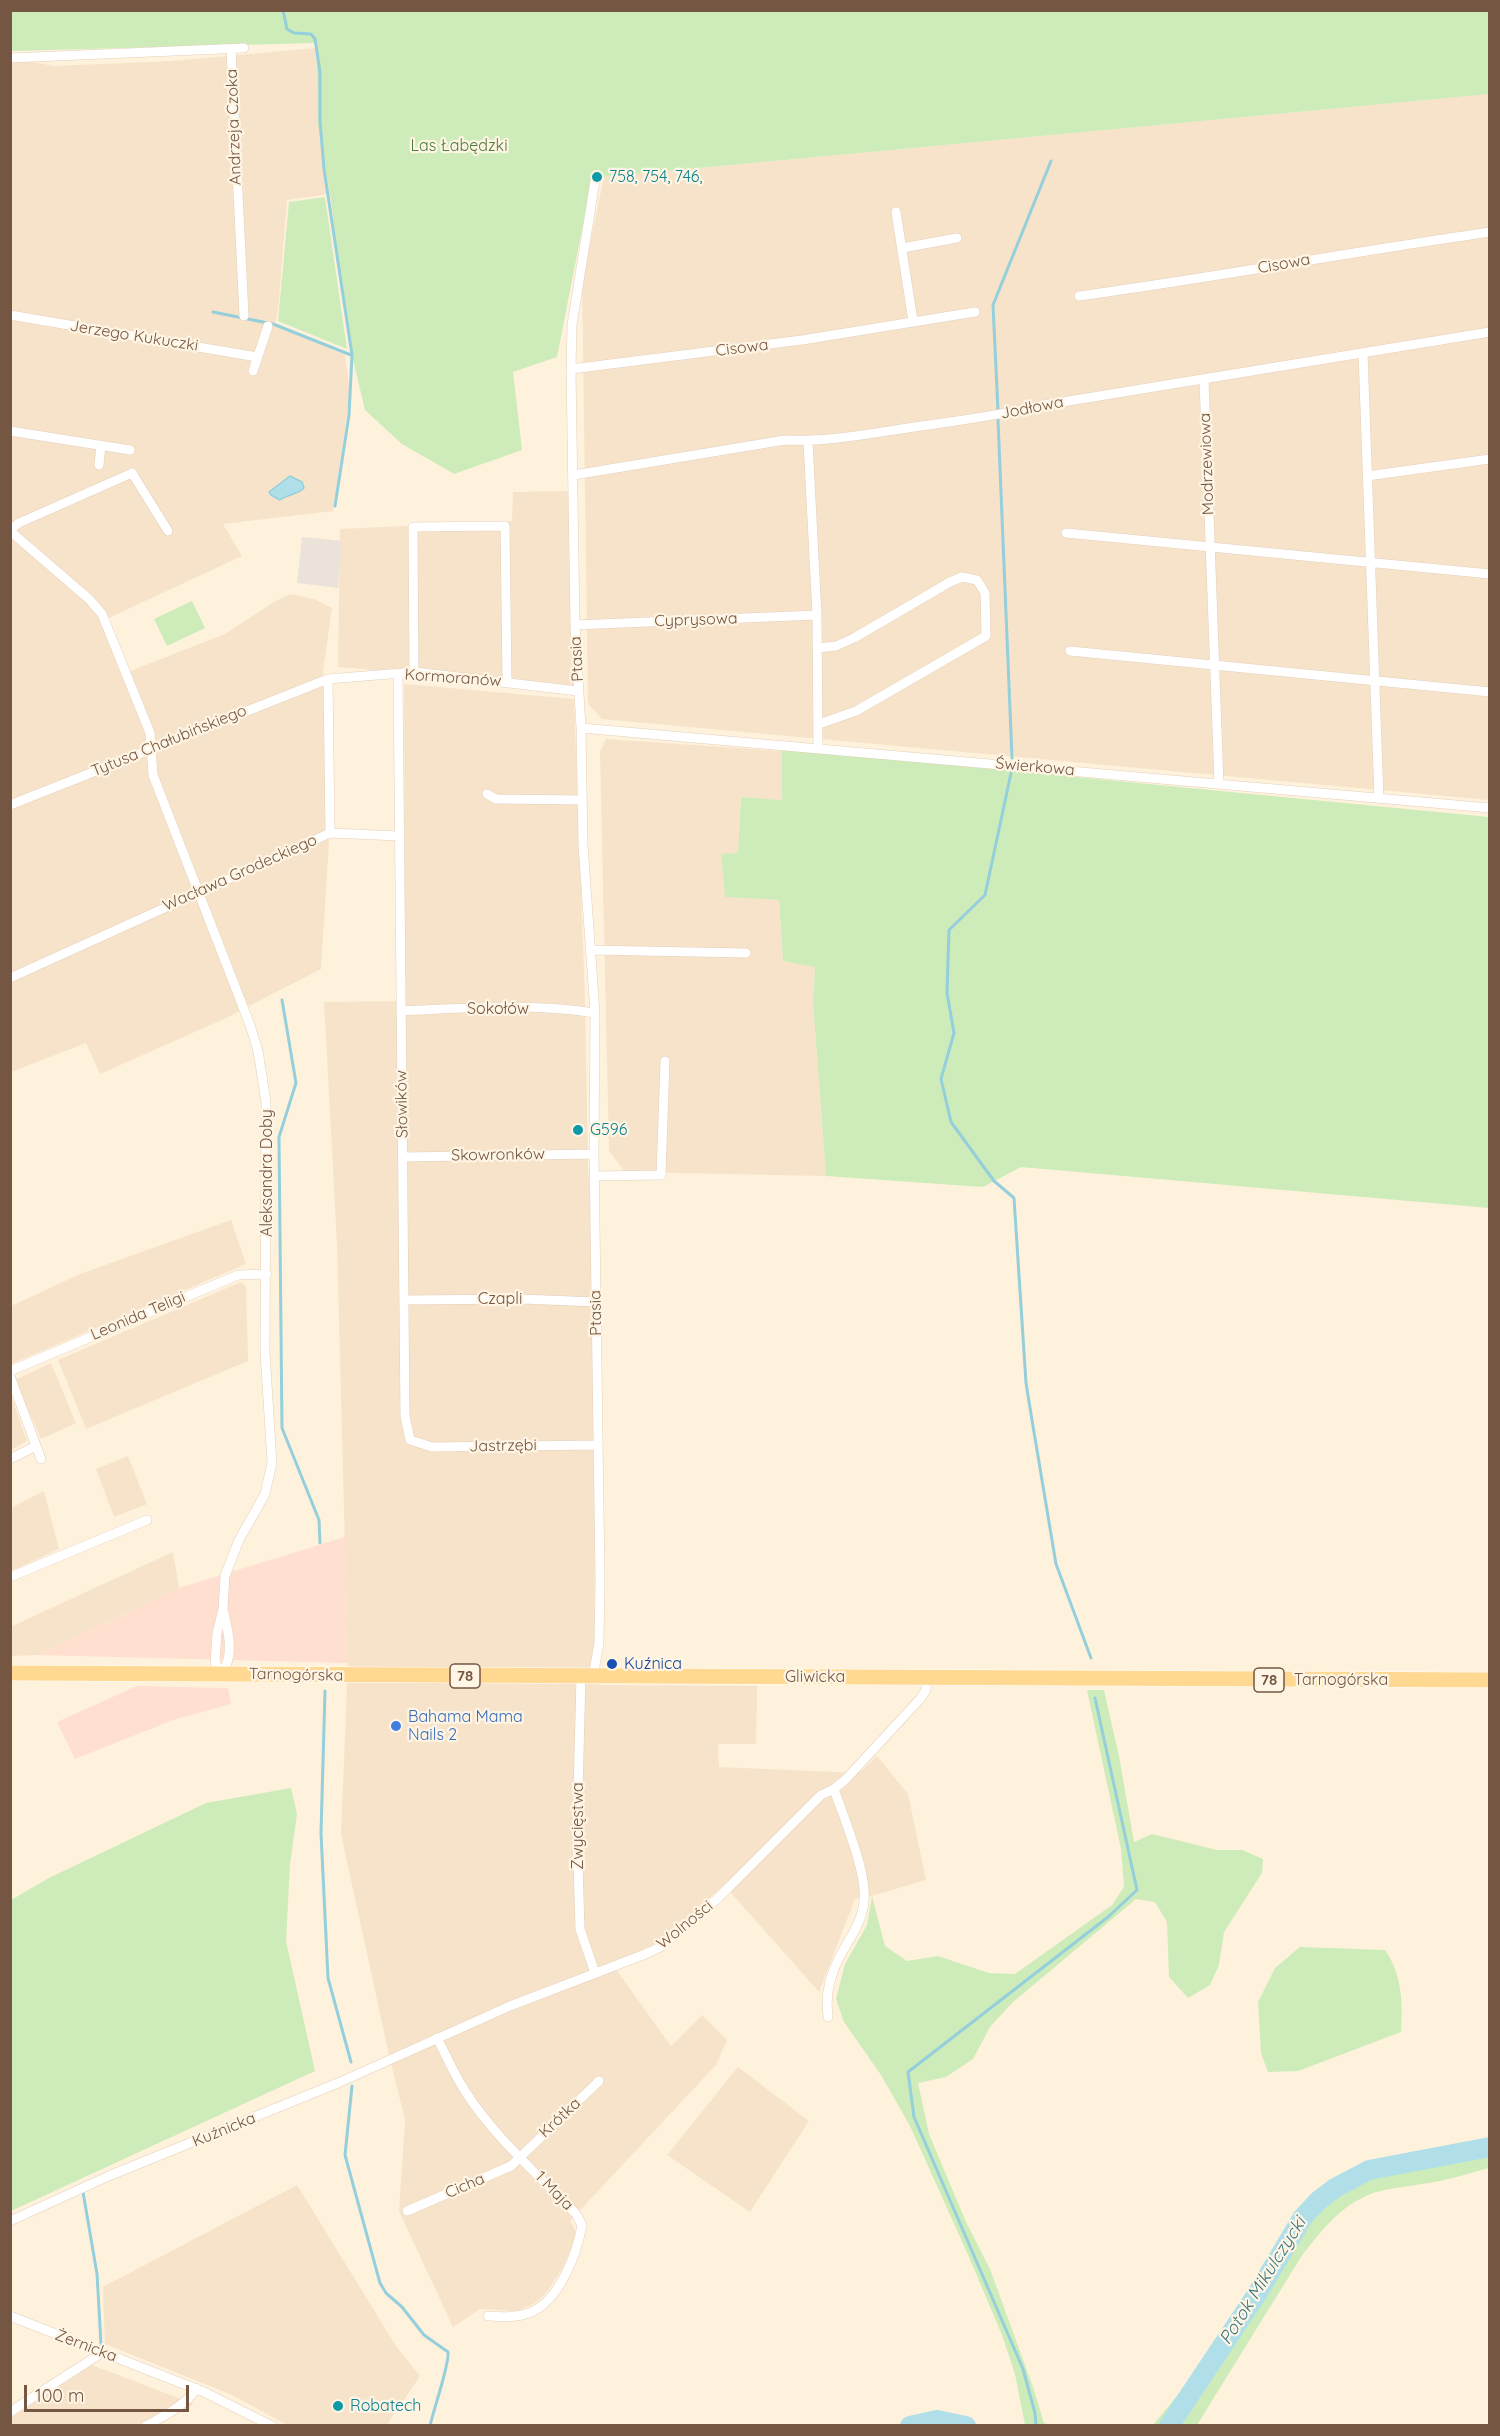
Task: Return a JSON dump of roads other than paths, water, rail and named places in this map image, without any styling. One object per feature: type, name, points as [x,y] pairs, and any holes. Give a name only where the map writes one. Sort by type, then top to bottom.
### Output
[{"type":"main road","name":"Tarnogórska","points":[[10,1673],[587,1677]]},
{"type":"main road","name":"Gliwicka","points":[[587,1677],[1049,1679]]},
{"type":"main road","name":"Tarnogórska","points":[[1049,1679],[1490,1680]]},
{"type":"street","points":[[231,49],[244,48]]},
{"type":"street","name":"Andrzeja Czoka","points":[[10,58],[231,49],[243,316]]},
{"type":"street","name":"Ptasia","points":[[587,1677],[599,1643],[594,1176],[595,1013],[582,800],[581,728],[575,625],[571,369],[572,325],[595,182]]},
{"type":"street","points":[[896,212],[913,321]]},
{"type":"street","name":"Cisowa","points":[[1078,296],[1205,278],[1490,231]]},
{"type":"street","points":[[902,248],[957,238]]},
{"type":"street","name":"Cisowa","points":[[571,369],[802,340],[975,312]]},
{"type":"street","name":"Jerzego Kukuczki","points":[[10,315],[257,357]]},
{"type":"street","points":[[253,371],[268,326]]},
{"type":"street","name":"Jodłowa","points":[[574,475],[785,440],[808,441],[1010,413],[1044,405],[1490,332]]},
{"type":"street","points":[[1363,353],[1373,682],[1379,799]]},
{"type":"street","name":"Modrzewiowa","points":[[1204,380],[1219,783]]},
{"type":"street","points":[[10,431],[130,450]]},
{"type":"street","points":[[808,441],[817,615],[818,748]]},
{"type":"street","points":[[99,465],[102,445]]},
{"type":"street","points":[[1367,476],[1490,459]]},
{"type":"street","points":[[10,530],[20,523],[132,473],[168,531]]},
{"type":"street","points":[[414,672],[413,527],[505,526],[507,682]]},
{"type":"street","name":"Aleksandra Doby","points":[[10,530],[89,599],[102,614],[147,723],[153,747],[151,765],[153,775],[250,1025],[263,1076],[266,1102],[266,1352],[272,1463],[265,1494],[240,1540],[225,1576],[215,1663],[222,1673],[229,1662],[228,1630],[223,1609]]},
{"type":"street","points":[[1066,533],[1490,574]]},
{"type":"street","points":[[818,648],[836,646],[854,638],[962,577],[977,580],[986,593],[986,636],[856,711],[819,724]]},
{"type":"street","name":"Cyprysowa","points":[[575,625],[817,615]]},
{"type":"street","points":[[1070,651],[1490,692]]},
{"type":"street","name":"Kormoranów","points":[[328,679],[414,672],[578,691]]},
{"type":"street","name":"Słowików","points":[[398,674],[405,1416],[410,1440]]},
{"type":"street","name":"Tytusa Chałubińskiego","points":[[10,805],[328,679]]},
{"type":"street","name":"Wacława Grodeckiego","points":[[10,978],[330,833],[328,679]]},
{"type":"street","name":"Świerkowa","points":[[581,728],[1490,808]]},
{"type":"street","points":[[487,794],[496,799],[582,800]]},
{"type":"street","points":[[330,833],[399,836]]},
{"type":"street","points":[[590,950],[746,953]]},
{"type":"street","name":"Sokołów","points":[[401,1011],[554,1008],[595,1013]]},
{"type":"street","points":[[594,1176],[661,1175],[665,1061]]},
{"type":"street","name":"Skowronków","points":[[403,1156],[594,1154]]},
{"type":"street","name":"Leonida Teligi","points":[[10,1371],[238,1275],[267,1274]]},
{"type":"street","name":"Czapli","points":[[405,1300],[523,1299],[596,1302]]},
{"type":"street","points":[[10,1376],[41,1459]]},
{"type":"street","name":"Jastrzębi","points":[[410,1440],[432,1447],[598,1445]]},
{"type":"street","points":[[10,1459],[36,1446]]},
{"type":"street","points":[[10,1577],[147,1520]]},
{"type":"street","name":"Zwycięstwa","points":[[587,1677],[577,1832],[580,1929],[595,1973]]},
{"type":"street","name":"Wolności","points":[[437,2038],[510,2006],[662,1946],[718,1898],[821,1795],[834,1789],[868,1756],[920,1699],[926,1690],[927,1678]]},
{"type":"street","points":[[828,2017],[826,1999],[833,1971],[859,1924],[864,1901],[864,1883],[834,1789]]},
{"type":"street","name":"1 Maja","points":[[437,2038],[465,2091],[520,2157],[576,2214],[582,2225],[578,2246],[562,2281],[549,2299],[531,2312],[514,2318],[488,2316]]},
{"type":"street","name":"Kuźnicka","points":[[10,2221],[111,2175],[321,2090],[437,2038]]},
{"type":"street","name":"Krótka","points":[[520,2157],[599,2081]]},
{"type":"street","name":"Cicha","points":[[407,2211],[511,2166],[520,2157]]},
{"type":"street","name":"Żernicka","points":[[10,2316],[196,2388],[272,2426]]},
{"type":"street","points":[[10,2412],[103,2352]]},
{"type":"street","points":[[146,2426],[176,2408],[192,2395],[196,2388]]},
{"type":"water","points":[[290,476],[302,482],[304,488],[280,500],[271,495],[269,492]]},
{"type":"waterway","points":[[283,10],[287,29],[294,33],[311,34],[315,39],[320,72],[320,121],[324,169],[352,355],[349,415],[335,506]]},
{"type":"waterway","points":[[998,411],[993,305],[1051,161]]},
{"type":"waterway","points":[[213,312],[273,324],[351,355]]},
{"type":"waterway","points":[[998,420],[1012,758]]},
{"type":"waterway","points":[[1011,773],[985,895],[949,930],[947,993],[954,1033],[941,1079],[951,1122],[994,1181],[1014,1198],[1026,1383],[1056,1564],[1091,1658]]},
{"type":"waterway","points":[[282,1000],[296,1083],[279,1137],[282,1428],[319,1520],[320,1543]]},
{"type":"waterway","points":[[325,1691],[321,1833],[328,1978],[351,2062]]},
{"type":"waterway","points":[[1036,2426],[1035,2413],[1023,2369],[914,2117],[908,2072],[1108,1917],[1137,1890],[1095,1698]]},
{"type":"waterway","points":[[352,2086],[345,2155],[380,2283],[386,2293],[402,2307],[424,2335],[448,2352],[430,2426]]},
{"type":"waterway","name":"Potok Mikulczycki","points":[[1169,2426],[1257,2294],[1303,2217],[1318,2201],[1335,2188],[1369,2170],[1490,2147]]},
{"type":"waterway","points":[[83,2192],[97,2274],[101,2344]]},
{"type":"waterway","name":"Potok Mikulczycki","points":[[910,2426],[937,2420],[966,2426]]},
{"type":"place","name":"758, 754, 746,","points":[[597,177]]},
{"type":"place","name":"G596","points":[[578,1130]]},
{"type":"place","name":"Kuźnica","points":[[612,1664]]},
{"type":"place","name":"Bahama Mama Nails 2","points":[[396,1726]]},
{"type":"place","name":"Robatech","points":[[338,2406]]},
{"type":"park label","name":"Las Łabędzki","points":[[459,146]]}]
